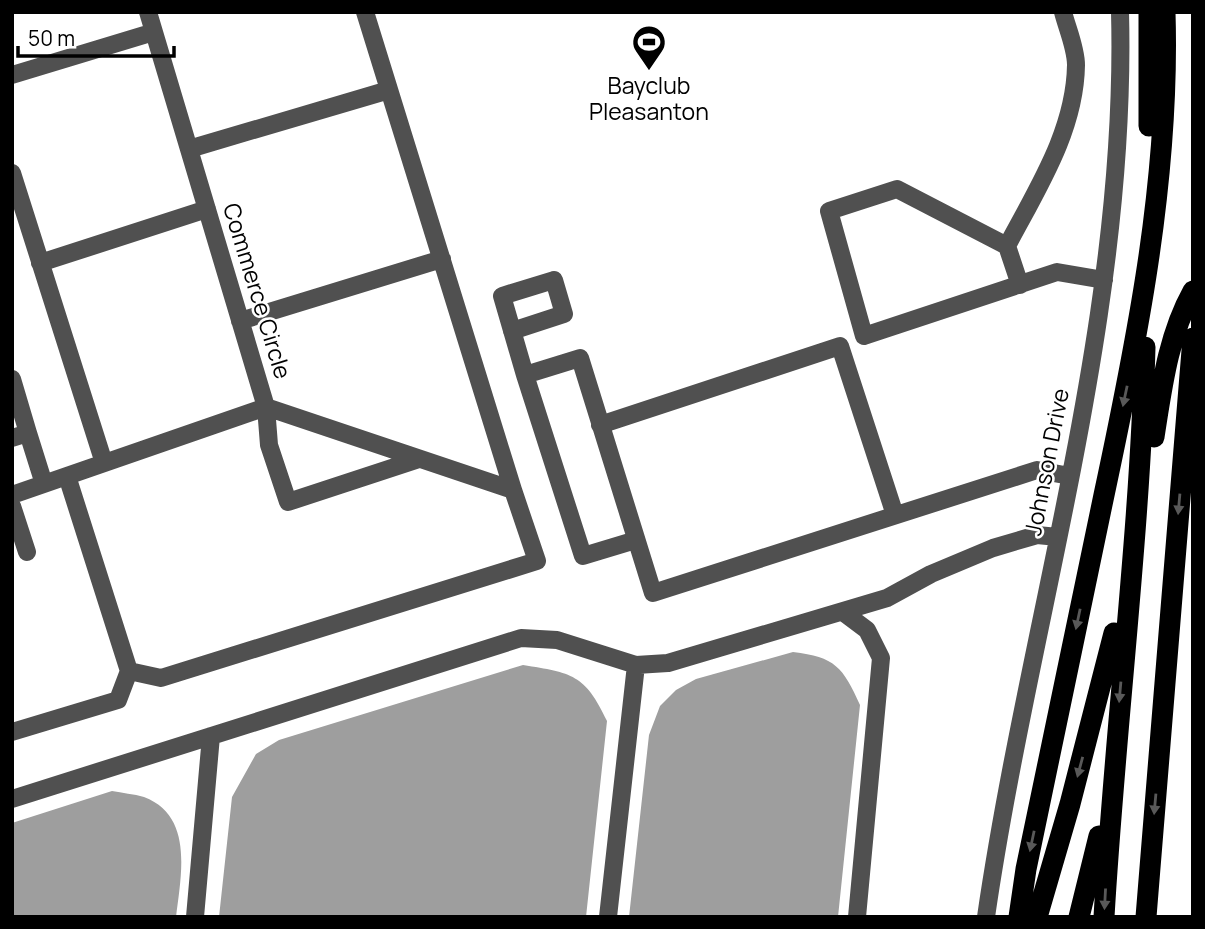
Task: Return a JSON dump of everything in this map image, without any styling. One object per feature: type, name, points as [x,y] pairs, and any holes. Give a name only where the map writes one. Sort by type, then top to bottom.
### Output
[{"type":"highway","points":[[1104,917],[1112,783],[1143,420],[1149,192],[1149,12]]},
{"type":"highway","points":[[1019,917],[1026,869],[1136,342],[1152,241],[1161,149],[1166,62],[1165,12]]},
{"type":"highway","points":[[1037,917],[1101,688],[1178,318],[1193,291]]},
{"type":"highway","points":[[1146,917],[1193,338]]},
{"type":"highway","points":[[1079,917],[1112,783]]},
{"type":"street","name":"Commerce Circle","points":[[12,495],[266,407],[148,12]]},
{"type":"street","points":[[129,671],[161,678],[537,561],[365,12]]},
{"type":"street","points":[[1007,246],[1052,159],[1070,114],[1076,62],[1063,12]]},
{"type":"street","name":"Johnson Drive","points":[[986,917],[1070,477],[1104,280],[1114,165],[1120,12]]},
{"type":"street","points":[[12,75],[154,32]]},
{"type":"street","points":[[189,149],[389,90]]},
{"type":"street","points":[[12,173],[104,463]]},
{"type":"street","points":[[1020,285],[1007,246],[897,190],[829,211],[864,336],[1020,285],[1057,272],[1104,280]]},
{"type":"street","points":[[40,262],[207,209]]},
{"type":"street","points":[[240,321],[442,259]]},
{"type":"street","points":[[512,331],[583,556],[636,540]]},
{"type":"street","points":[[600,425],[841,346],[895,515]]},
{"type":"street","points":[[525,375],[580,358],[653,593],[1037,470],[1070,477]]},
{"type":"street","points":[[12,379],[20,435],[44,484]]},
{"type":"street","points":[[419,459],[288,502],[269,445],[266,407],[419,459],[513,491]]},
{"type":"street","points":[[12,732],[118,700],[129,671],[67,476]]},
{"type":"street","points":[[12,506],[27,552]]},
{"type":"street","points":[[12,799],[521,638],[558,640],[636,665],[668,663],[887,598],[931,574],[993,548],[1037,535],[1058,537]]},
{"type":"street","points":[[842,612],[867,630],[881,657],[857,917]]},
{"type":"street","points":[[608,917],[636,665]]},
{"type":"street","points":[[195,917],[211,736]]},
{"type":"shaded area","points":[[793,652],[819,657],[836,666],[848,681],[860,705],[838,917],[629,917],[649,735],[660,706],[676,690],[696,679]]},
{"type":"shaded area","points":[[523,665],[575,678],[591,694],[607,721],[586,917],[219,917],[232,797],[256,754],[279,740]]},
{"type":"shaded area","points":[[112,791],[144,797],[160,806],[171,818],[181,848],[176,917],[12,917],[12,823]]},
{"type":"place","name":"Bayclub Pleasanton","points":[[649,72]]}]
